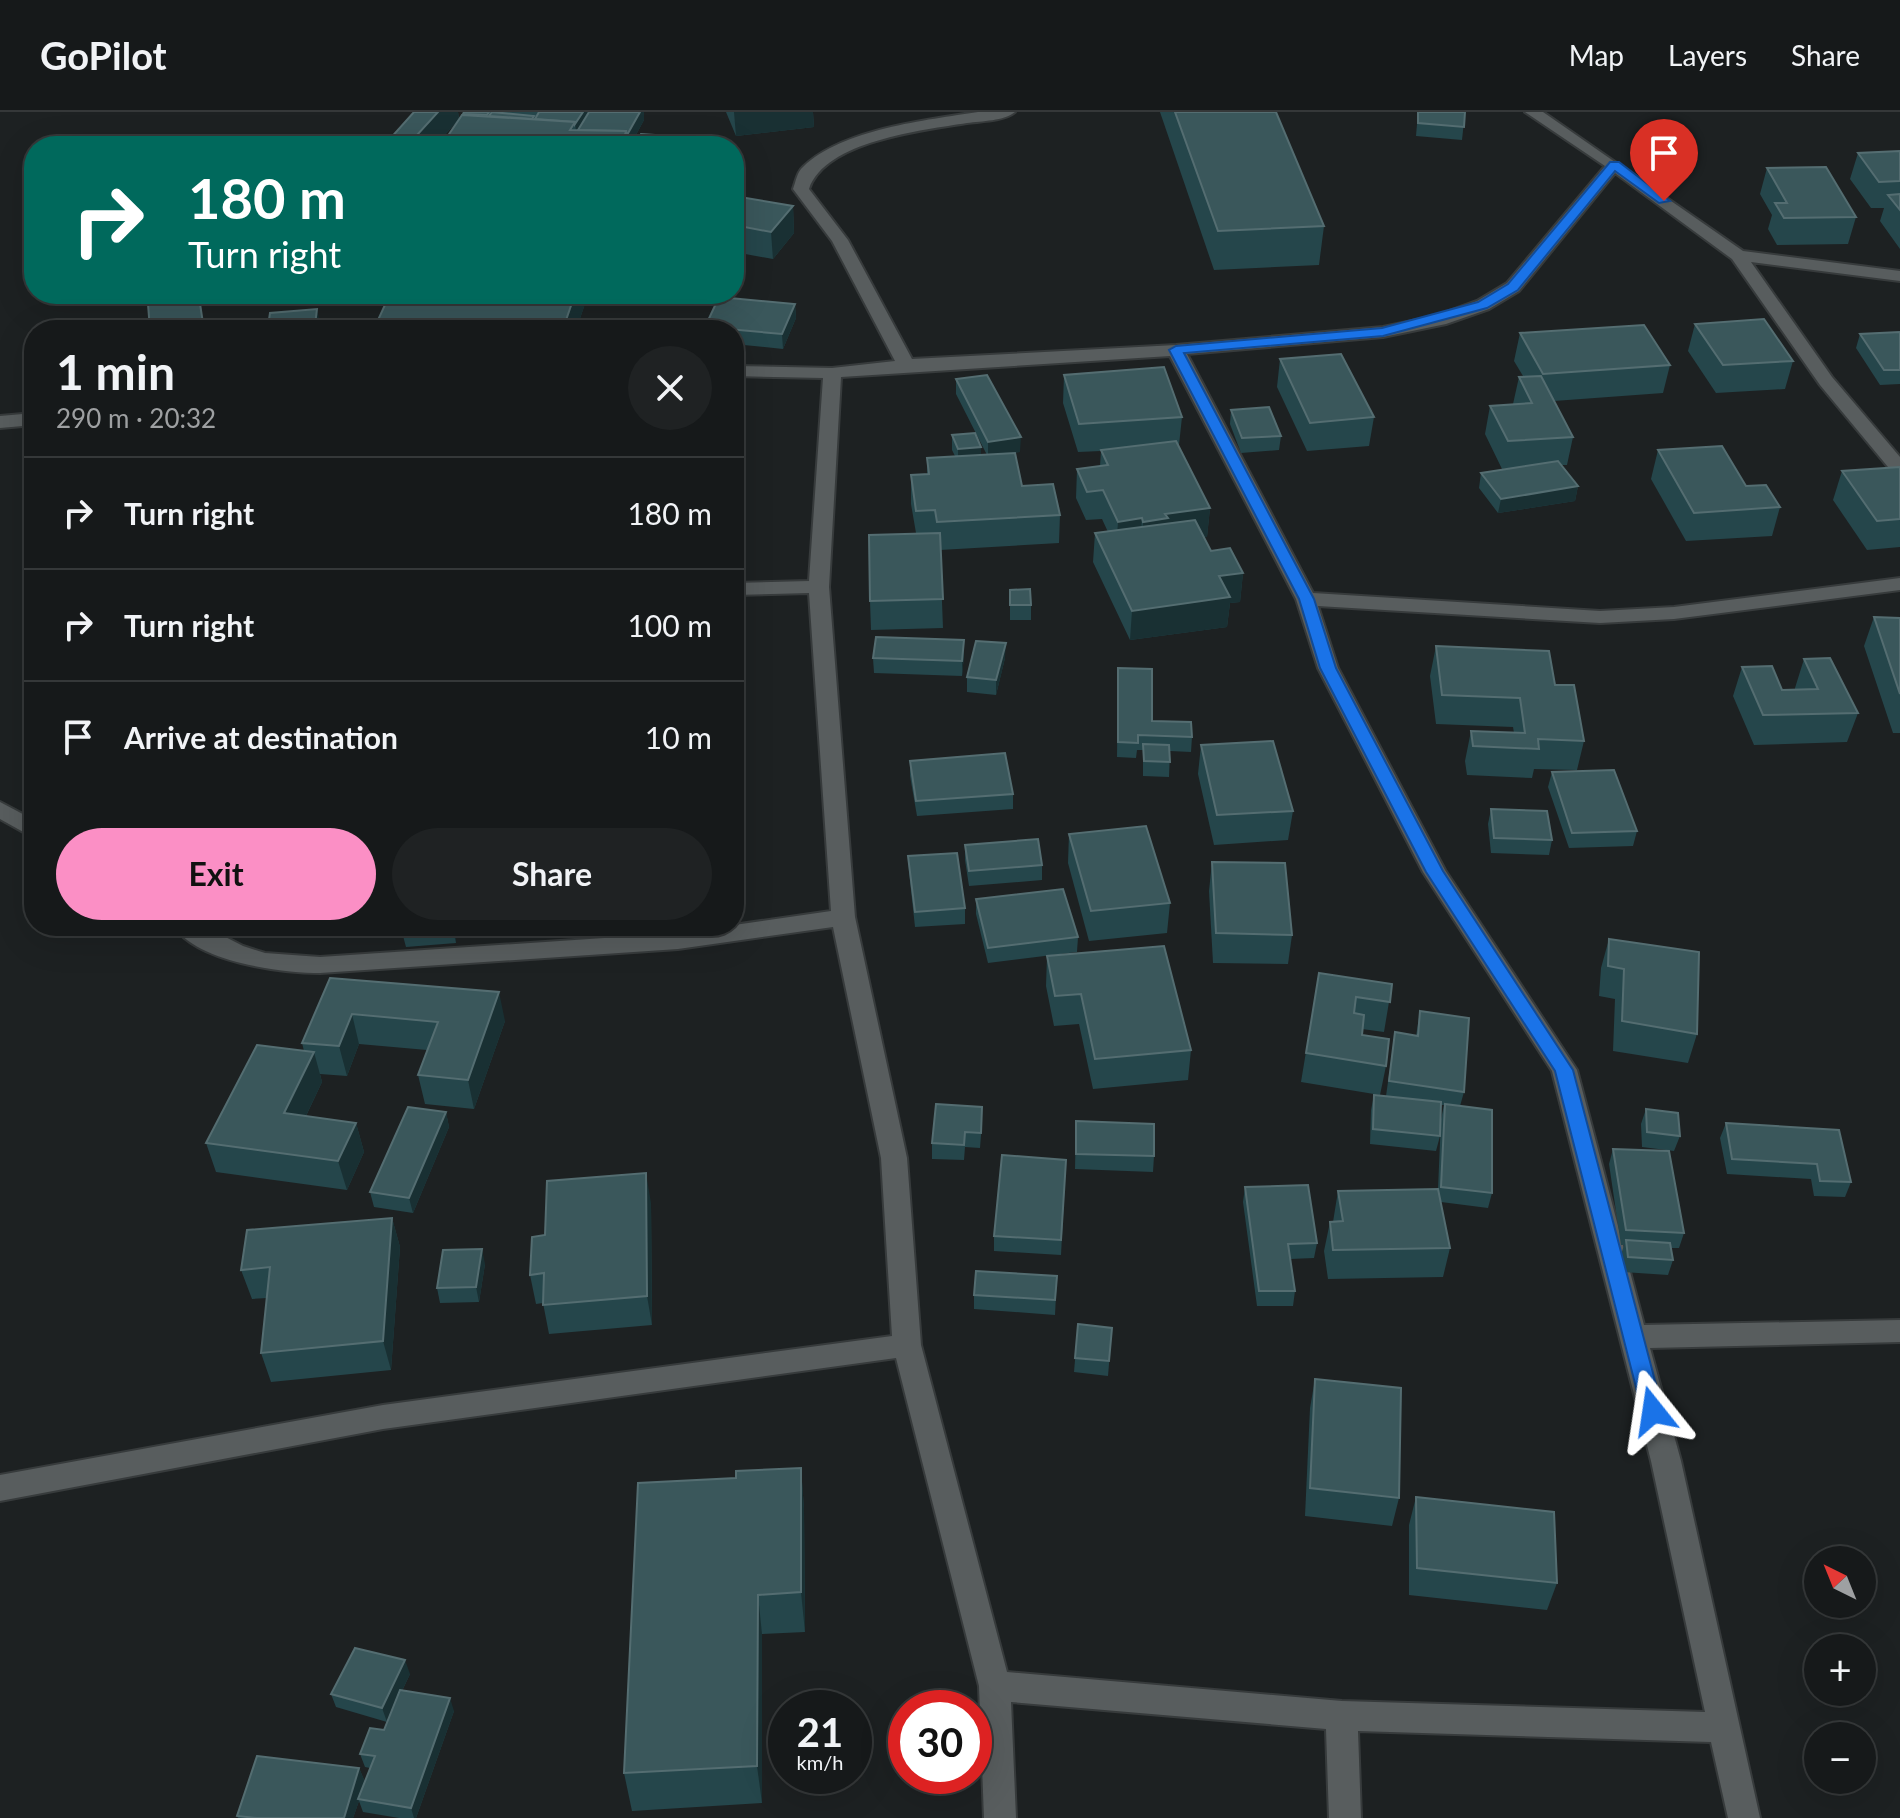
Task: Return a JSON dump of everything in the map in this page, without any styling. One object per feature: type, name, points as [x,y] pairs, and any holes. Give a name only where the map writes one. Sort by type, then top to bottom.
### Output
[{"type":"street","points":[[906,365],[840,240],[801,189],[802,175],[821,158],[861,141],[1007,112]]},
{"type":"street","points":[[1533,112],[1614,165],[1738,255],[1826,381],[1900,469]]},
{"type":"street","points":[[744,371],[832,373],[906,365],[1176,350],[1383,332],[1483,305],[1513,287],[1614,165]]},
{"type":"street","points":[[1738,255],[1900,276]]},
{"type":"street","points":[[1176,350],[1306,599],[1328,668],[1435,872],[1564,1070],[1666,1461],[1727,1728],[1744,1818]]},
{"type":"street","points":[[832,373],[819,587],[843,917],[894,1158],[907,1345],[995,1686],[1000,1818]]},
{"type":"street","points":[[0,422],[24,420]]},
{"type":"street","points":[[1306,599],[1600,617],[1674,613],[1900,584]]},
{"type":"street","points":[[744,589],[819,587]]},
{"type":"street","points":[[0,809],[24,824]]},
{"type":"street","points":[[744,931],[843,917]]},
{"type":"street","points":[[204,936],[240,956],[262,963],[320,965],[678,941],[712,936]]},
{"type":"street","points":[[1633,1337],[1900,1331]]},
{"type":"street","points":[[0,1488],[383,1417],[907,1345]]},
{"type":"street","points":[[995,1686],[1342,1716],[1727,1728]]},
{"type":"street","points":[[1342,1716],[1345,1818]]},
{"type":"building","points":[[414,112],[438,112],[416,136],[393,136]]},
{"type":"building","points":[[464,112],[489,112],[487,115]]},
{"type":"building","points":[[492,112],[534,116],[532,119],[489,116]]},
{"type":"building","points":[[539,112],[583,112],[575,124],[535,119]]},
{"type":"building","points":[[589,112],[640,112],[627,135],[626,131],[578,130]]},
{"type":"building","points":[[1175,112],[1276,112],[1324,226],[1218,231]]},
{"type":"building","points":[[1418,112],[1465,112],[1464,127],[1418,123]]},
{"type":"building","points":[[462,115],[575,122],[570,130],[626,131],[625,136],[448,136]]},
{"type":"building","points":[[1900,151],[1900,181],[1879,182],[1858,153]]},
{"type":"building","points":[[1826,167],[1856,217],[1784,218],[1775,203],[1787,203],[1767,168]]},
{"type":"building","points":[[1900,194],[1900,210],[1888,195]]},
{"type":"building","points":[[744,198],[793,206],[771,232],[744,227]]},
{"type":"building","points":[[744,299],[795,304],[782,334],[744,331],[744,320],[708,320],[716,304],[744,304]]},
{"type":"building","points":[[148,304],[200,304],[202,320],[149,320]]},
{"type":"building","points":[[385,304],[572,304],[566,320],[378,320]]},
{"type":"building","points":[[317,309],[316,320],[269,320],[270,313]]},
{"type":"building","points":[[1764,319],[1793,361],[1723,365],[1695,324]]},
{"type":"building","points":[[1644,325],[1670,365],[1543,374],[1520,333]]},
{"type":"building","points":[[1900,332],[1900,370],[1884,370],[1860,334]]},
{"type":"building","points":[[1341,354],[1374,417],[1310,423],[1280,359]]},
{"type":"building","points":[[1164,367],[1182,417],[1079,424],[1064,375]]},
{"type":"building","points":[[987,375],[1021,437],[988,442],[956,379]]},
{"type":"building","points":[[1541,376],[1573,437],[1508,441],[1490,406],[1532,403],[1519,377]]},
{"type":"building","points":[[1269,407],[1281,436],[1242,438],[1231,410]]},
{"type":"building","points":[[975,433],[981,447],[958,449],[952,435]]},
{"type":"building","points":[[1176,441],[1210,508],[1165,514],[1168,518],[1143,522],[1142,518],[1118,522],[1103,490],[1087,492],[1077,469],[1108,465],[1101,450]]},
{"type":"building","points":[[1722,446],[1746,486],[1766,485],[1780,507],[1694,513],[1658,450]]},
{"type":"building","points":[[1015,453],[1022,486],[1053,484],[1060,515],[937,522],[935,510],[916,511],[911,475],[929,474],[927,458]]},
{"type":"building","points":[[1558,461],[1578,486],[1501,499],[1481,473]]},
{"type":"building","points":[[1900,467],[1900,519],[1877,521],[1842,471]]},
{"type":"building","points":[[1195,520],[1211,551],[1230,548],[1243,573],[1219,576],[1230,597],[1132,611],[1095,533]]},
{"type":"building","points":[[940,533],[943,599],[870,601],[869,535]]},
{"type":"building","points":[[1030,589],[1031,605],[1010,605],[1010,590]]},
{"type":"building","points":[[1874,617],[1900,618],[1900,694]]},
{"type":"building","points":[[876,637],[964,640],[962,661],[873,658]]},
{"type":"building","points":[[976,641],[1006,643],[996,680],[967,677]]},
{"type":"building","points":[[1436,646],[1549,651],[1555,685],[1574,685],[1584,741],[1538,739],[1539,749],[1473,746],[1471,731],[1525,733],[1520,698],[1442,695]]},
{"type":"building","points":[[1830,658],[1858,713],[1763,715],[1742,667],[1772,666],[1782,690],[1818,689],[1804,659]]},
{"type":"building","points":[[1118,668],[1152,669],[1152,721],[1191,722],[1192,737],[1138,735],[1138,743],[1118,742]]},
{"type":"building","points":[[1273,741],[1293,811],[1217,815],[1201,745]]},
{"type":"building","points":[[1143,744],[1169,745],[1170,762],[1144,761]]},
{"type":"building","points":[[1005,753],[1013,794],[916,801],[910,761]]},
{"type":"building","points":[[1614,770],[1637,831],[1572,833],[1552,772]]},
{"type":"building","points":[[1491,809],[1547,811],[1552,840],[1494,838]]},
{"type":"building","points":[[1146,826],[1170,903],[1091,911],[1069,834]]},
{"type":"building","points":[[1038,839],[1042,865],[969,871],[965,845]]},
{"type":"building","points":[[957,853],[965,908],[915,912],[908,856]]},
{"type":"building","points":[[1212,862],[1285,863],[1292,935],[1216,933]]},
{"type":"building","points":[[1063,889],[1078,937],[988,948],[976,899]]},
{"type":"building","points":[[1609,939],[1699,952],[1697,1034],[1622,1021],[1624,969],[1608,966]]},
{"type":"building","points":[[1164,946],[1191,1050],[1095,1059],[1081,994],[1055,996],[1047,956]]},
{"type":"building","points":[[1319,973],[1392,984],[1390,1002],[1356,997],[1354,1013],[1364,1015],[1362,1035],[1389,1039],[1386,1066],[1306,1053]]},
{"type":"building","points":[[330,978],[499,992],[468,1080],[418,1075],[438,1022],[352,1014],[339,1046],[302,1043]]},
{"type":"building","points":[[1420,1011],[1469,1018],[1464,1092],[1389,1081],[1395,1032],[1418,1036]]},
{"type":"building","points":[[257,1045],[314,1052],[284,1113],[356,1123],[338,1161],[206,1143]]},
{"type":"building","points":[[1374,1095],[1441,1102],[1440,1136],[1373,1129]]},
{"type":"building","points":[[936,1104],[982,1107],[981,1133],[965,1132],[964,1145],[932,1143]]},
{"type":"building","points":[[1445,1104],[1492,1110],[1492,1193],[1441,1187]]},
{"type":"building","points":[[408,1107],[446,1112],[409,1198],[370,1192]]},
{"type":"building","points":[[1646,1109],[1678,1113],[1680,1136],[1647,1132]]},
{"type":"building","points":[[1076,1121],[1154,1124],[1154,1156],[1076,1154]]},
{"type":"building","points":[[1726,1123],[1839,1130],[1851,1182],[1820,1181],[1817,1164],[1732,1159]]},
{"type":"building","points":[[1613,1149],[1669,1151],[1684,1233],[1626,1230]]},
{"type":"building","points":[[1002,1155],[1066,1160],[1061,1240],[994,1236]]},
{"type":"building","points":[[646,1173],[647,1296],[543,1305],[544,1273],[530,1275],[532,1237],[545,1235],[547,1181]]},
{"type":"building","points":[[1308,1185],[1317,1243],[1288,1244],[1295,1291],[1259,1291],[1245,1187]]},
{"type":"building","points":[[1438,1189],[1450,1248],[1333,1250],[1330,1222],[1343,1221],[1338,1191]]},
{"type":"building","points":[[392,1218],[383,1341],[261,1353],[270,1267],[241,1270],[247,1230]]},
{"type":"building","points":[[1626,1240],[1670,1243],[1673,1260],[1628,1257]]},
{"type":"building","points":[[482,1249],[476,1287],[437,1288],[443,1250]]},
{"type":"building","points":[[976,1271],[1057,1276],[1055,1300],[974,1295]]},
{"type":"building","points":[[1078,1324],[1112,1328],[1109,1361],[1075,1358]]},
{"type":"building","points":[[1315,1379],[1401,1388],[1399,1498],[1310,1488]]},
{"type":"building","points":[[801,1468],[801,1592],[758,1595],[757,1766],[624,1773],[638,1483],[736,1478],[736,1471]]},
{"type":"building","points":[[1416,1497],[1554,1512],[1557,1583],[1417,1568]]},
{"type":"building","points":[[355,1648],[405,1660],[382,1708],[331,1694]]},
{"type":"building","points":[[400,1690],[450,1698],[411,1808],[358,1799],[375,1756],[360,1754],[370,1728],[384,1730]]},
{"type":"building","points":[[257,1756],[359,1768],[344,1818],[237,1816]]},
{"type":"route","points":[[1653,1411],[1564,1070],[1435,872],[1328,668],[1306,599],[1176,350],[1383,332],[1440,320],[1483,305],[1513,287],[1614,165],[1664,201]]}]
